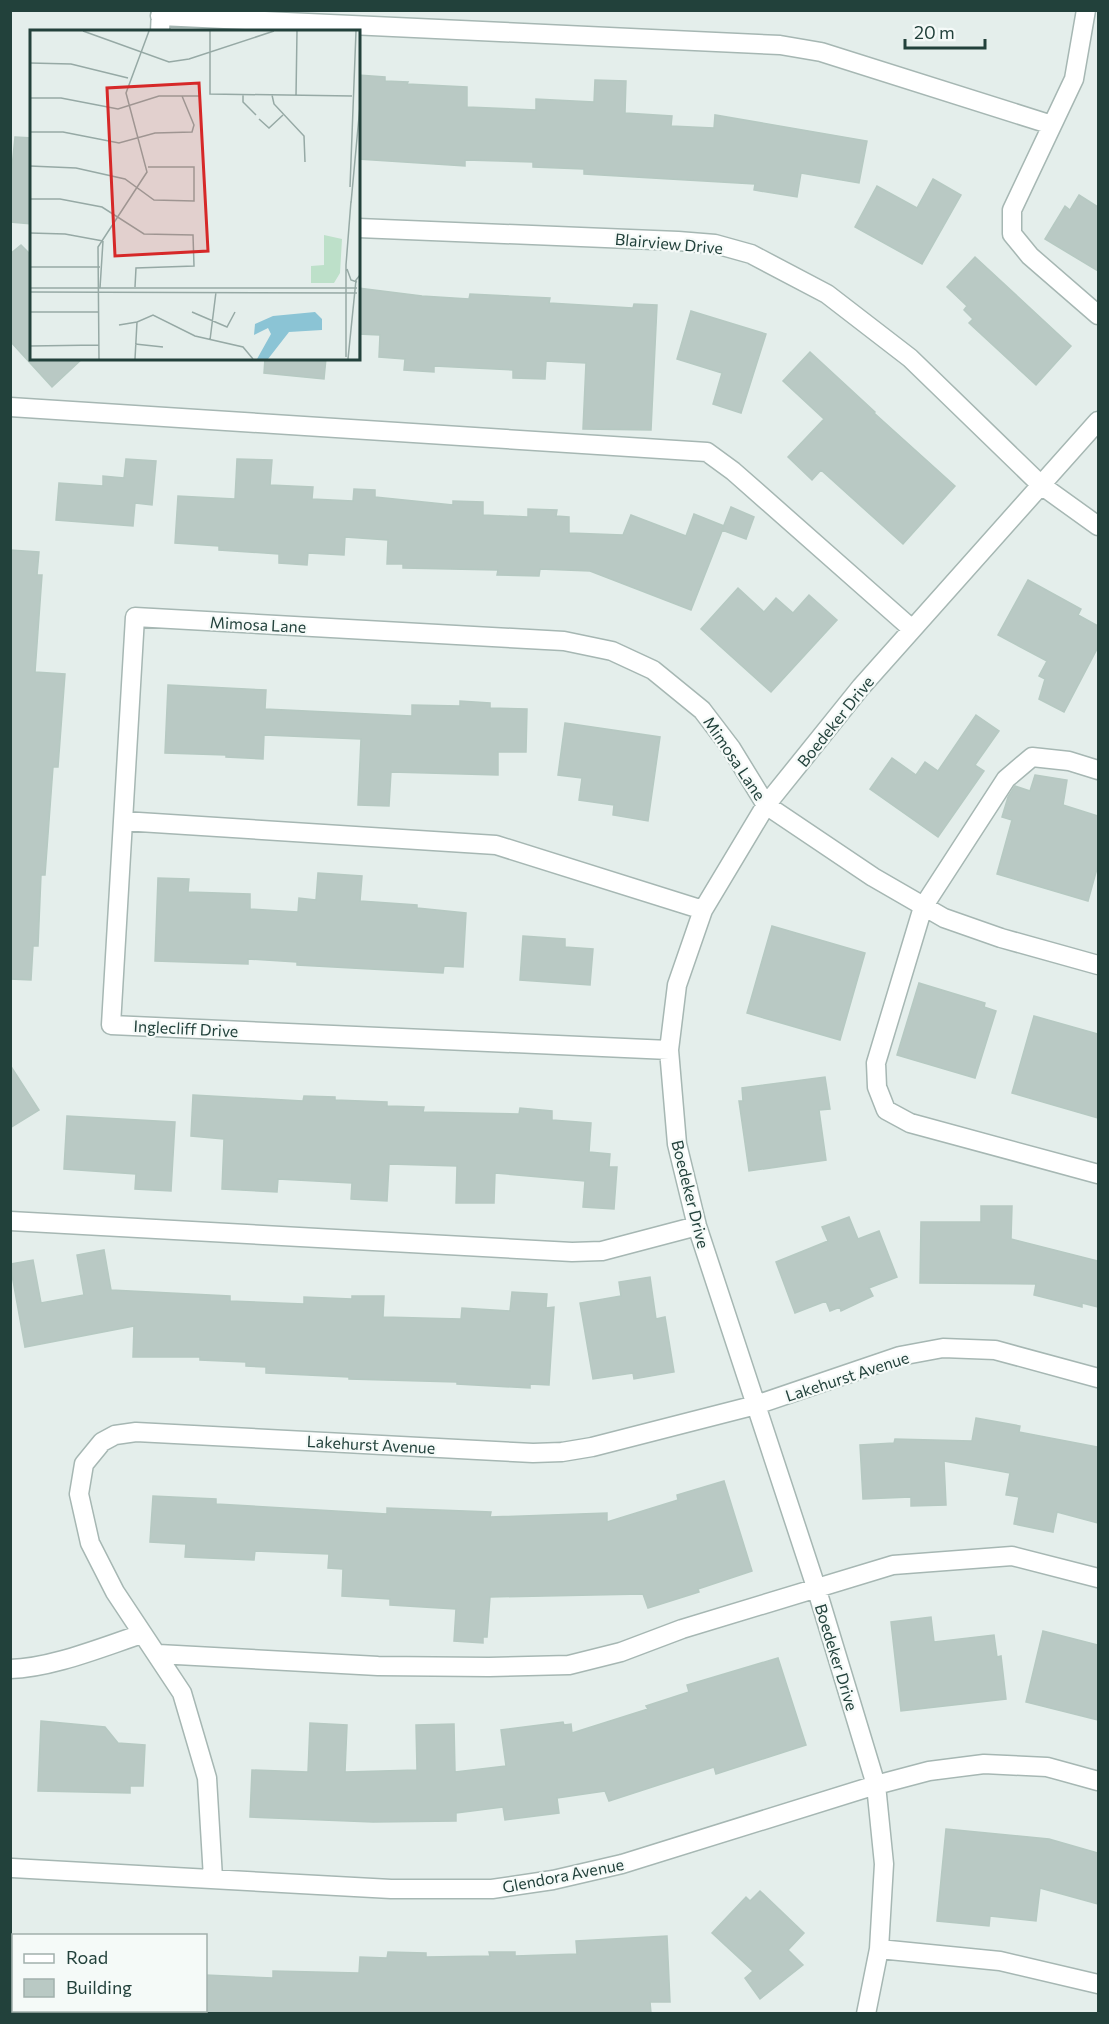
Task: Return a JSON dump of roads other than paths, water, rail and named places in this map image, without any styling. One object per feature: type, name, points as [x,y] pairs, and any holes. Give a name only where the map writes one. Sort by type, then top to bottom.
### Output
[{"type":"street","points":[[1086,10],[1074,79],[1012,210],[1012,234],[1030,256],[1098,315]]},
{"type":"street","points":[[160,19],[780,45],[821,52],[1052,125]]},
{"type":"street","name":"Blairview Drive","points":[[360,228],[678,241],[715,244],[751,254],[826,294],[910,358],[1041,485],[1098,526]]},
{"type":"street","points":[[10,407],[707,452],[733,471],[912,629]]},
{"type":"street","name":"Boedeker Drive","points":[[866,2013],[879,1949],[884,1864],[876,1785],[816,1587],[697,1226],[677,1144],[669,1050],[677,985],[703,910],[766,805],[861,687],[1098,421]]},
{"type":"street","name":"Mimosa Lane","points":[[135,617],[564,641],[612,651],[653,670],[702,710],[731,748],[766,805],[873,877],[944,918],[1001,938],[1098,965]]},
{"type":"street","name":"Inglecliff Drive","points":[[135,617],[111,1025],[669,1050]]},
{"type":"street","points":[[1098,770],[1069,761],[1032,757],[1006,779],[923,907],[876,1063],[877,1087],[886,1110],[910,1123],[1098,1174]]},
{"type":"street","points":[[123,821],[496,845],[703,910]]},
{"type":"street","points":[[10,1221],[572,1252],[603,1251],[697,1226]]},
{"type":"street","name":"Lakehurst Avenue","points":[[213,1878],[207,1778],[182,1693],[115,1592],[90,1543],[79,1494],[84,1464],[102,1442],[115,1435],[136,1432],[533,1453],[562,1452],[756,1406],[900,1356],[943,1348],[995,1350],[1098,1378]]},
{"type":"street","points":[[158,1654],[378,1666],[569,1665],[621,1652],[682,1629],[893,1565],[1012,1556],[1098,1578]]},
{"type":"street","points":[[10,1669],[76,1655],[142,1634]]},
{"type":"street","name":"Glendora Avenue","points":[[12,1868],[392,1888],[502,1888],[553,1880],[622,1864],[876,1785],[929,1771],[984,1764],[1047,1767],[1098,1781]]},
{"type":"street","points":[[879,1949],[1000,1961],[1098,1984]]}]
